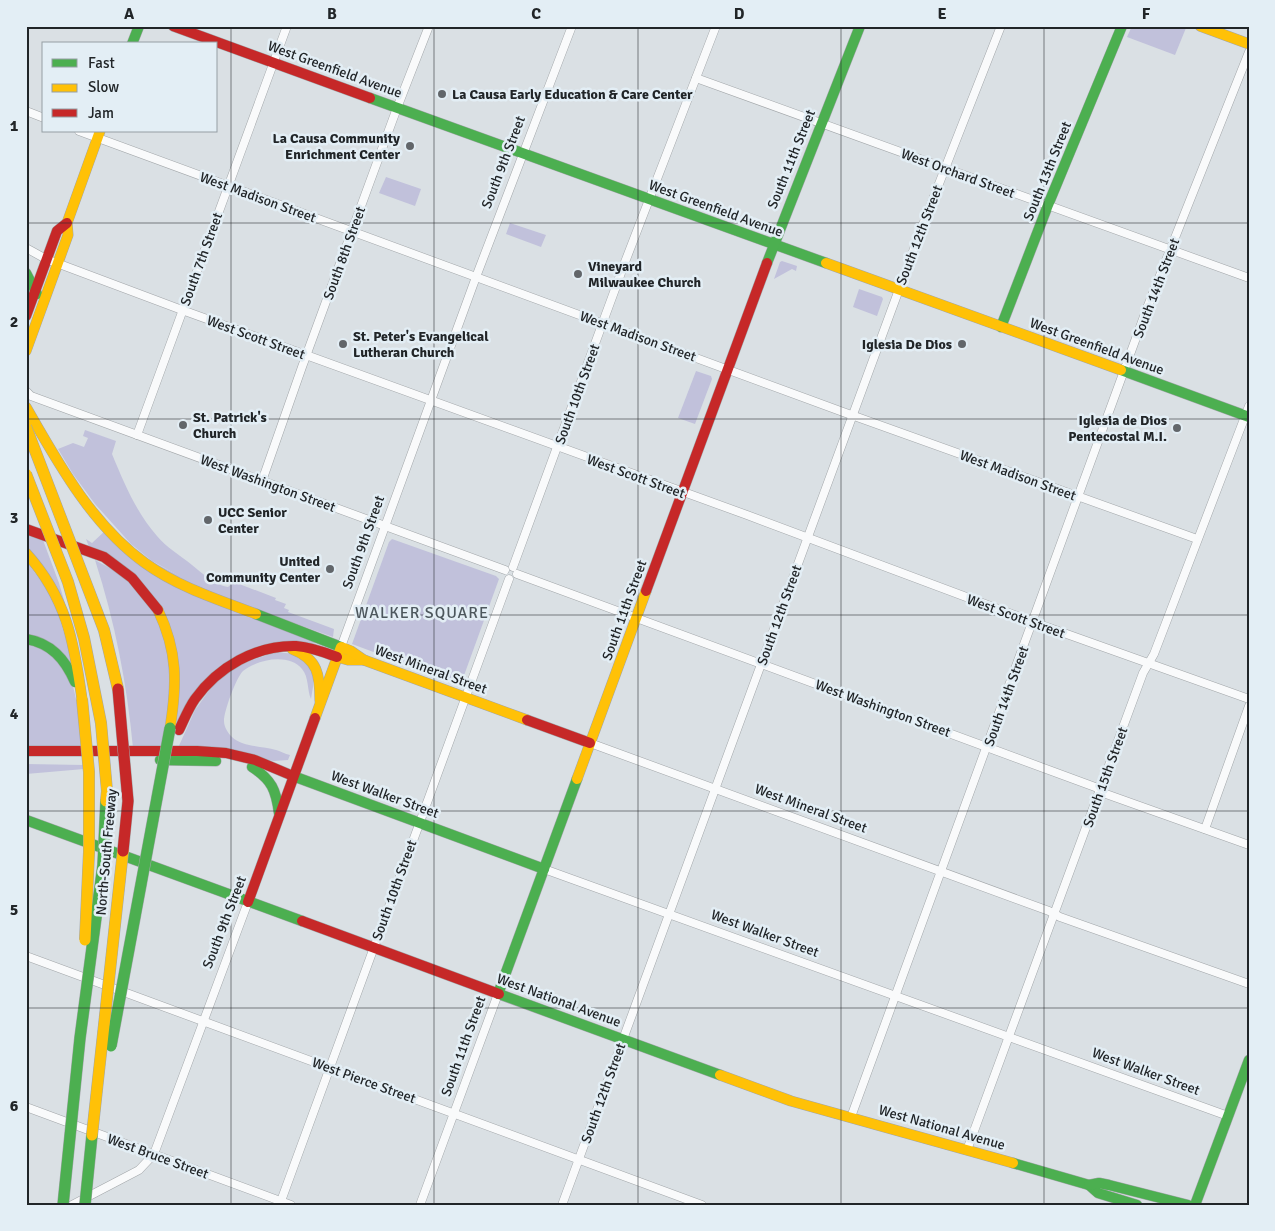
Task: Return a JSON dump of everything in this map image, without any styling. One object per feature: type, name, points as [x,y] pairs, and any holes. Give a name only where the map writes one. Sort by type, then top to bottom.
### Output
[{"type":"main road","points":[[133,42],[139,26]]},
{"type":"main road","name":"West Greenfield Avenue","points":[[173,26],[217,42]]},
{"type":"main road","name":"South 11th Street","points":[[498,994],[774,245],[860,26]]},
{"type":"main road","name":"South 13th Street","points":[[1001,327],[1048,205],[1122,26]]},
{"type":"main road","points":[[1200,26],[1249,44]]},
{"type":"main road","name":"West Greenfield Avenue","points":[[218,42],[1124,372],[1248,413]]},
{"type":"main road","points":[[26,351],[68,236],[67,223],[99,135]]},
{"type":"main road","points":[[26,316],[57,231],[67,223]]},
{"type":"main road","points":[[26,273],[40,305],[39,317]]},
{"type":"main road","points":[[27,398],[61,465],[88,505],[117,538],[145,562],[186,587],[339,652]]},
{"type":"main road","name":"North-South Freeway","points":[[26,427],[104,630],[119,691],[128,801],[85,1205]]},
{"type":"main road","name":"North-South Freeway","points":[[26,474],[68,582],[84,638],[101,723],[107,791],[103,865],[80,1038],[63,1205]]},
{"type":"main road","points":[[26,529],[104,557],[132,578],[156,606],[167,629],[174,660],[174,729],[159,790],[92,1143]]},
{"type":"main road","points":[[26,553],[42,572],[56,594],[68,626],[79,670],[89,772],[89,852],[80,1038]]},
{"type":"main road","points":[[26,639],[42,643],[60,656],[71,670],[82,699]]},
{"type":"main road","points":[[174,729],[195,699],[215,676],[237,659],[261,650],[296,646],[339,652]]},
{"type":"main road","points":[[284,647],[302,653],[317,669],[320,678],[320,701]]},
{"type":"main road","name":"West Mineral Street","points":[[339,652],[348,660],[364,660],[590,743]]},
{"type":"main road","name":"South 9th Street","points":[[248,902],[339,652]]},
{"type":"main road","points":[[26,751],[226,753],[255,760],[293,776]]},
{"type":"main road","points":[[26,760],[202,760],[227,762],[293,776]]},
{"type":"main road","points":[[252,767],[266,776],[274,787],[280,813]]},
{"type":"main road","name":"West Walker Street","points":[[293,776],[544,869]]},
{"type":"main road","name":"West National Avenue","points":[[26,820],[782,1098],[1090,1185],[1098,1192],[1135,1204]]},
{"type":"main road","points":[[1195,1205],[1249,1060]]},
{"type":"main road","name":"West National Avenue","points":[[1090,1185],[1099,1183],[1139,1191],[1188,1205]]},
{"type":"main road","points":[[1135,1204],[1139,1191]]},
{"type":"street","name":"South 7th Street","points":[[137,435],[287,26]]},
{"type":"street","name":"South 8th Street","points":[[262,481],[306,355],[429,26]]},
{"type":"street","name":"South 9th Street","points":[[339,652],[476,276],[572,26]]},
{"type":"street","name":"South 10th Street","points":[[515,570],[602,324],[716,26]]},
{"type":"street","name":"South 12th Street","points":[[562,1205],[852,415],[945,168],[1001,26]]},
{"type":"street","name":"South 14th Street","points":[[852,1117],[1124,372],[1170,250],[1249,52]]},
{"type":"street","name":"West Orchard Street","points":[[696,78],[1249,278]]},
{"type":"street","points":[[26,111],[42,117]]},
{"type":"street","name":"West Madison Street","points":[[84,132],[99,135],[228,186],[602,324],[1197,539]]},
{"type":"street","name":"West Scott Street","points":[[26,248],[58,264],[182,310],[1033,622],[1249,699]]},
{"type":"street","name":"West Washington Street","points":[[27,398],[137,435],[505,570]]},
{"type":"street","name":"South 15th Street","points":[[968,1150],[1142,673],[1154,654],[1197,539],[1248,413]]},
{"type":"street","points":[[510,566],[515,570],[513,578],[506,576],[505,570],[510,566]]},
{"type":"street","name":"West Washington Street","points":[[515,570],[636,619],[762,663],[1100,790],[1106,794],[1249,845]]},
{"type":"street","name":"South 10th Street","points":[[281,1201],[509,578]]},
{"type":"street","points":[[1206,829],[1249,706]]},
{"type":"street","name":"West Mineral Street","points":[[590,743],[714,790],[1249,984]]},
{"type":"street","name":"West Walker Street","points":[[544,869],[1228,1116]]},
{"type":"street","name":"South 9th Street","points":[[154,1154],[248,902]]},
{"type":"street","name":"West Pierce Street","points":[[26,956],[702,1205]]},
{"type":"street","name":"South 11th Street","points":[[420,1205],[498,994]]},
{"type":"street","name":"West Bruce Street","points":[[26,1107],[290,1205]]},
{"type":"street","points":[[72,1205],[139,1170],[154,1154]]},
{"type":"shaded area","points":[[1132,26],[1181,26],[1186,28],[1175,55],[1127,37]]},
{"type":"shaded area","points":[[386,177],[421,189],[415,206],[379,193]]},
{"type":"shaded area","points":[[510,223],[546,235],[541,247],[506,234]]},
{"type":"shaded area","points":[[780,262],[797,266],[796,271],[792,269],[774,279]]},
{"type":"shaded area","points":[[859,289],[882,297],[877,316],[853,307]]},
{"type":"shaded area","points":[[696,371],[711,376],[712,379],[695,424],[678,418]]},
{"type":"shaded area","points":[[85,430],[116,441],[112,454],[131,497],[150,527],[169,548],[214,582],[228,587],[234,582],[276,598],[275,600],[286,604],[284,608],[289,610],[288,612],[334,629],[333,637],[213,594],[152,561],[131,544],[95,504],[73,474],[58,449],[73,443],[84,447],[88,438],[83,436]]},
{"type":"shaded area","points":[[106,530],[126,549],[317,643],[239,655],[177,725],[169,622],[89,547],[86,539],[92,543]]},
{"type":"shaded area","points":[[26,535],[43,540],[66,607],[26,547]]},
{"type":"shaded area","points":[[392,539],[496,576],[499,579],[462,681],[459,684],[352,644],[389,542]]},
{"type":"shaded area","points":[[95,560],[117,572],[144,596],[163,628],[172,678],[162,748],[133,748],[119,653],[109,607]]},
{"type":"shaded area","points":[[26,561],[53,597],[75,669],[26,636]]},
{"type":"shaded area","points":[[26,644],[49,651],[72,682],[83,748],[26,748]]},
{"type":"shaded area","points":[[276,652],[295,654],[314,671],[311,699],[306,676],[296,664],[282,659],[257,663],[243,671],[240,675],[228,703],[224,723],[225,728],[232,737],[241,743],[278,750],[290,755],[288,760],[274,761],[178,748],[195,710],[213,685],[237,665]]},
{"type":"shaded area","points":[[26,764],[84,765],[84,769],[26,774]]},
{"type":"traffic: fast","points":[[133,42],[139,26]]},
{"type":"traffic: fast","points":[[767,263],[860,26]]},
{"type":"traffic: fast","points":[[1001,327],[1048,205],[1122,26]]},
{"type":"traffic: fast","points":[[370,98],[826,263]]},
{"type":"traffic: fast","points":[[26,273],[37,294]]},
{"type":"traffic: fast","points":[[1121,370],[1249,417]]},
{"type":"traffic: fast","points":[[256,614],[341,647]]},
{"type":"traffic: fast","points":[[26,639],[43,644],[56,653],[67,666],[75,682]]},
{"type":"traffic: fast","points":[[111,1046],[170,728]]},
{"type":"traffic: fast","points":[[160,760],[216,761]]},
{"type":"traffic: fast","points":[[252,767],[264,776],[272,786],[279,813]]},
{"type":"traffic: fast","points":[[293,776],[544,869]]},
{"type":"traffic: fast","points":[[498,994],[577,779]]},
{"type":"traffic: fast","points":[[63,1205],[80,1038],[103,865],[106,801]]},
{"type":"traffic: fast","points":[[26,820],[302,921]]},
{"type":"traffic: fast","points":[[499,994],[720,1075]]},
{"type":"traffic: fast","points":[[1195,1205],[1249,1060]]},
{"type":"traffic: fast","points":[[85,1205],[92,1135]]},
{"type":"traffic: fast","points":[[1013,1163],[1089,1185],[1098,1193],[1137,1205]]},
{"type":"traffic: fast","points":[[1089,1185],[1099,1183],[1109,1185],[1188,1205]]},
{"type":"traffic: slow","points":[[1200,26],[1249,44]]},
{"type":"traffic: slow","points":[[26,351],[68,235],[67,223],[100,132]]},
{"type":"traffic: slow","points":[[826,263],[1121,370]]},
{"type":"traffic: slow","points":[[26,407],[64,471],[92,512],[126,548],[158,572],[171,579],[256,614]]},
{"type":"traffic: slow","points":[[26,427],[104,630],[118,689]]},
{"type":"traffic: slow","points":[[26,474],[68,582],[84,638],[101,723],[107,791],[106,801]]},
{"type":"traffic: slow","points":[[26,553],[50,586],[66,621],[76,658],[82,699]]},
{"type":"traffic: slow","points":[[577,779],[646,591]]},
{"type":"traffic: slow","points":[[158,610],[165,625],[174,668],[175,682],[170,728]]},
{"type":"traffic: slow","points":[[315,718],[341,647],[364,660],[527,720]]},
{"type":"traffic: slow","points":[[292,649],[301,653],[316,669],[320,701]]},
{"type":"traffic: slow","points":[[337,657],[348,660],[364,660]]},
{"type":"traffic: slow","points":[[82,699],[89,772],[89,852],[85,940]]},
{"type":"traffic: slow","points":[[92,1135],[123,851]]},
{"type":"traffic: slow","points":[[720,1075],[791,1101],[1013,1163]]},
{"type":"traffic: jam","points":[[173,26],[217,42]]},
{"type":"traffic: jam","points":[[218,42],[370,98]]},
{"type":"traffic: jam","points":[[26,316],[57,231],[67,223]]},
{"type":"traffic: jam","points":[[646,591],[767,263]]},
{"type":"traffic: jam","points":[[26,529],[104,557],[132,578],[158,610]]},
{"type":"traffic: jam","points":[[179,730],[188,711],[204,687],[239,660],[267,649],[296,646],[337,657]]},
{"type":"traffic: jam","points":[[118,689],[128,801],[123,851]]},
{"type":"traffic: jam","points":[[248,902],[315,718]]},
{"type":"traffic: jam","points":[[527,720],[590,743]]},
{"type":"traffic: jam","points":[[26,751],[197,751],[226,753],[255,760],[293,776]]},
{"type":"traffic: jam","points":[[302,921],[499,994]]},
{"type":"place","name":"La Causa Early Education & Care Center","points":[[442,94]]},
{"type":"place","name":"La Causa Community Enrichment Center","points":[[410,146]]},
{"type":"place","name":"Vineyard Milwaukee Church","points":[[578,274]]},
{"type":"place","name":"St. Peter's Evangelical Lutheran Church","points":[[343,344]]},
{"type":"place","name":"Iglesia De Dios","points":[[962,344]]},
{"type":"place","name":"St. Patrick's Church","points":[[183,425]]},
{"type":"place","name":"Iglesia de Dios Pentecostal M.I.","points":[[1177,428]]},
{"type":"place","name":"UCC Senior Center","points":[[208,520]]},
{"type":"place","name":"United Community Center","points":[[330,569]]},
{"type":"district","name":"WALKER SQUARE","points":[[422,612]]}]
